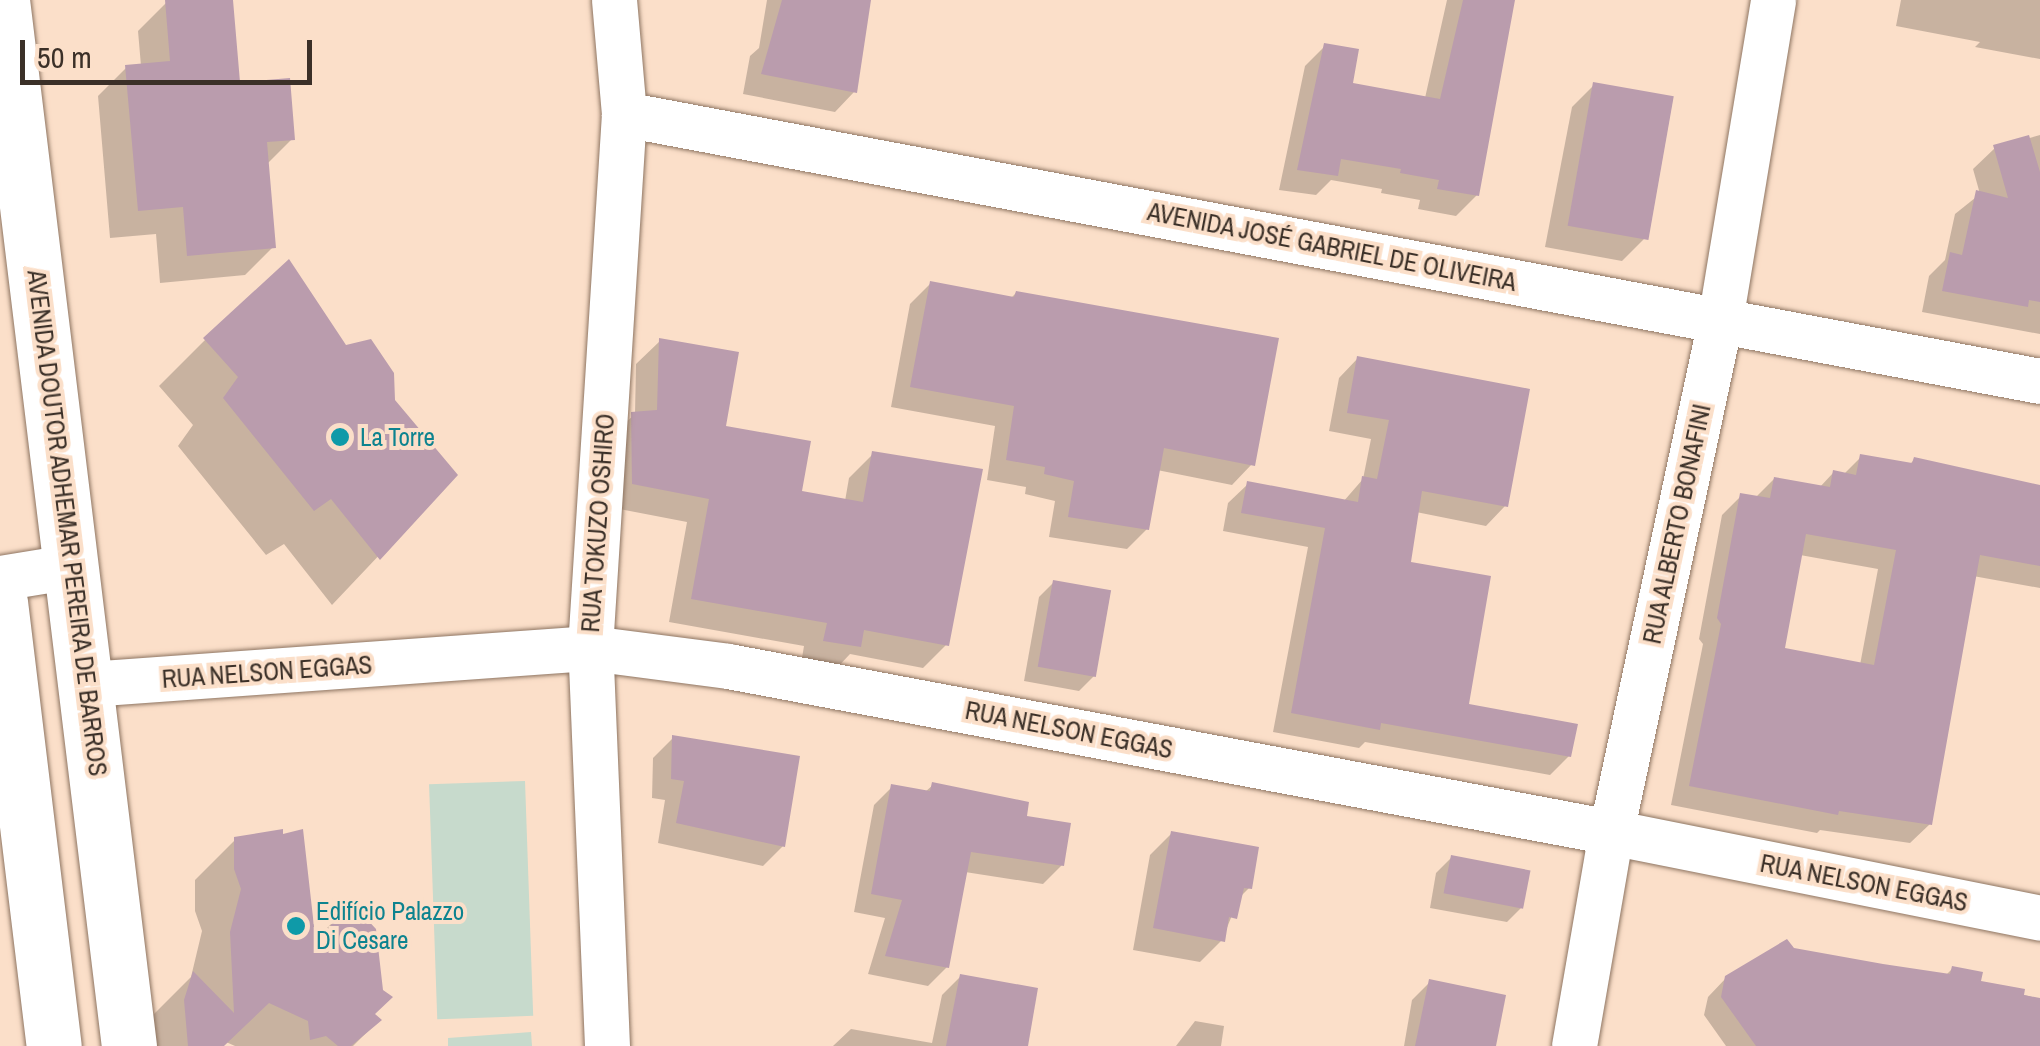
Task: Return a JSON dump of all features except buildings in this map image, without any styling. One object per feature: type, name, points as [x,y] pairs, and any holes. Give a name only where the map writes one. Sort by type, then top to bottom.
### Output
[{"type":"street","name":"AVENIDA DOUTOR ADHEMAR PEREIRA DE BARROS","points":[[2,0],[129,1046]]},
{"type":"street","name":"RUA TOKUZO OSHIRO","points":[[607,1046],[590,648],[624,114],[614,0]]},
{"type":"street","name":"RUA ALBERTO BONAFINI","points":[[1574,1046],[1611,832],[1720,320],[1773,0]]},
{"type":"street","name":"AVENIDA JOSÉ GABRIEL DE OLIVEIRA","points":[[624,114],[2040,381]]},
{"type":"street","points":[[0,578],[73,566]]},
{"type":"street","points":[[0,602],[54,1046]]},
{"type":"street","name":"RUA NELSON EGGAS","points":[[88,684],[590,648],[728,666],[1611,832],[2040,918]]},
{"type":"green space","points":[[525,781],[533,1016],[437,1019],[429,784]]},
{"type":"green space","points":[[531,1032],[532,1046],[448,1046],[448,1038]]},
{"type":"place","name":"La Torre","points":[[340,437]]},
{"type":"place","name":"Edifício Palazzo Di Cesare","points":[[296,926]]}]
